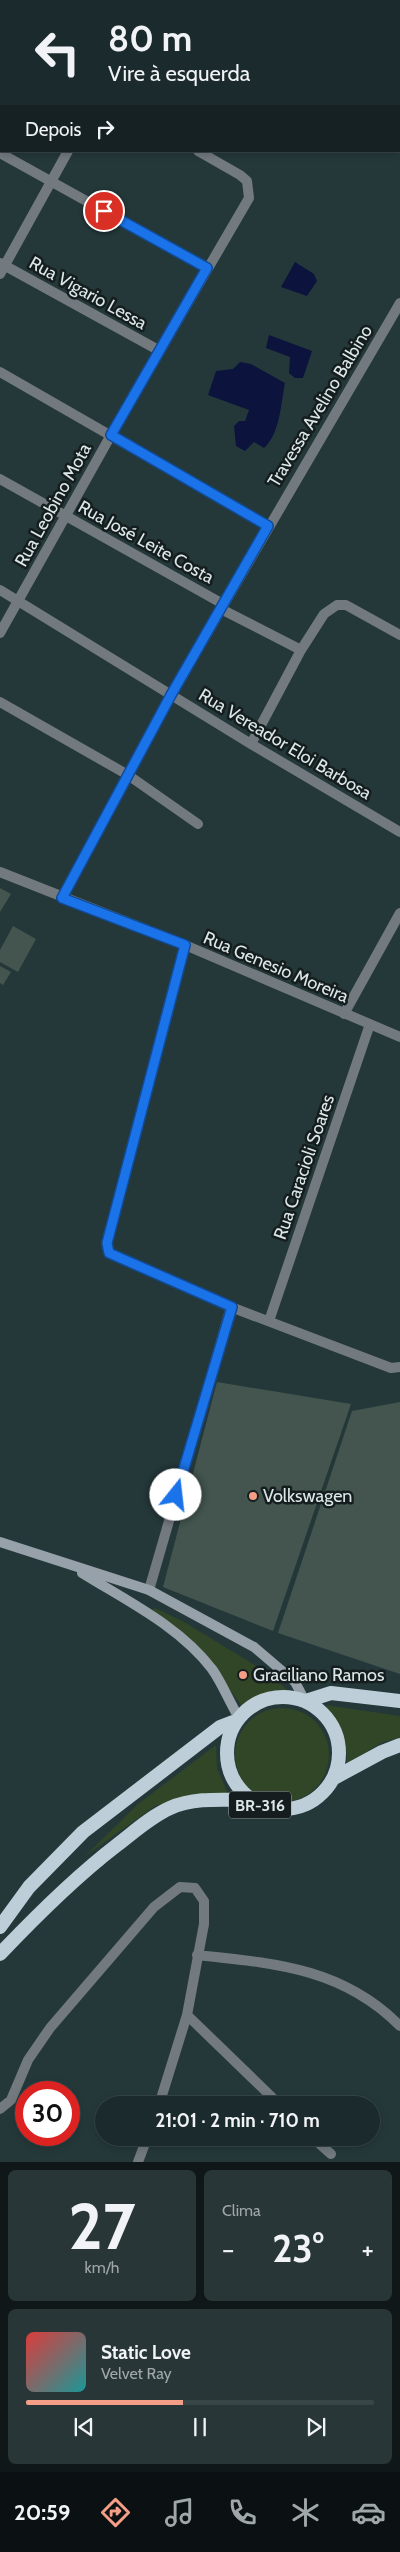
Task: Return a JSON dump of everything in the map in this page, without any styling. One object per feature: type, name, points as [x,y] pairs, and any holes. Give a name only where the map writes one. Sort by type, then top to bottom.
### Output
[{"type":"highway","name":"BR-316","points":[[306,1701],[331,1693],[400,1701]]},
{"type":"highway","name":"BR-316","points":[[0,1927],[28,1886],[83,1832],[220,1727],[236,1719],[258,1702],[275,1697],[292,1697],[306,1701],[323,1713],[334,1727],[339,1744],[340,1761],[334,1778]]},
{"type":"highway","name":"BR-316","points":[[236,1719],[226,1758],[237,1788],[249,1800]]},
{"type":"highway","name":"BR-316","points":[[0,1954],[42,1909],[90,1866],[148,1820],[171,1808],[203,1800],[249,1800],[280,1811],[296,1809],[312,1802],[334,1778],[382,1752],[400,1745]]},
{"type":"main road","points":[[0,1542],[149,1590],[254,1647],[295,1682],[306,1701]]},
{"type":"main road","points":[[71,1566],[164,1624],[200,1655],[213,1670],[236,1719]]},
{"type":"street","points":[[2,268],[67,152]]},
{"type":"street","name":"Rua Leobino Mota","points":[[0,633],[111,435],[249,198],[247,181],[200,152]]},
{"type":"street","points":[[0,153],[207,268]]},
{"type":"street","name":"Rua Vigario Lessa","points":[[2,268],[160,351]]},
{"type":"street","name":"Travessa Avelino Balbino","points":[[62,898],[171,695],[400,303]]},
{"type":"street","points":[[0,372],[268,526]]},
{"type":"street","name":"Rua José Leite Costa","points":[[0,479],[301,650]]},
{"type":"street","name":"Rua Vereador Eloi Barbosa","points":[[0,590],[251,744],[400,832]]},
{"type":"street","points":[[251,744],[301,650],[324,614],[337,605],[346,604],[400,635]]},
{"type":"street","points":[[0,702],[128,775],[198,824]]},
{"type":"street","name":"Rua Genesio Moreira","points":[[0,872],[185,945],[400,1037]]},
{"type":"street","points":[[344,1014],[400,912]]},
{"type":"street","points":[[185,945],[107,1243],[109,1253],[232,1307],[395,1368]]},
{"type":"street","name":"Rua Caracioli Soares","points":[[269,1321],[370,1024]]},
{"type":"street","points":[[149,1590],[232,1307]]},
{"type":"street","points":[[0,2109],[11,2100],[28,2060],[50,2028],[154,1908],[180,1887],[195,1888],[204,1901],[204,1924],[186,2015],[162,2096]]},
{"type":"street","points":[[197,1955],[301,1969],[335,1980],[368,1999],[386,2012],[400,2026]]},
{"type":"street","points":[[186,2015],[271,2096]]},
{"type":"street","points":[[138,2162],[144,2146]]},
{"type":"street","points":[[322,2146],[331,2154]]},
{"type":"green space","name":"Graciliano Ramos","points":[[155,1608],[184,1622],[271,1675],[288,1691],[257,1696],[242,1706],[197,1646],[150,1611]]},
{"type":"green space","points":[[325,1705],[400,1716],[400,1738],[383,1742],[347,1763],[346,1746],[342,1732]]},
{"type":"green space","points":[[273,1708],[291,1708],[316,1721],[326,1737],[329,1755],[326,1773],[316,1789],[291,1802],[273,1802],[248,1789],[235,1764],[235,1746],[248,1721]]},
{"type":"green space","points":[[216,1745],[217,1768],[228,1794],[194,1795],[155,1806],[84,1857],[138,1804]]},
{"type":"shaded area","points":[[295,262],[314,274],[317,281],[307,296],[281,287]]},
{"type":"shaded area","points":[[269,335],[312,351],[303,378],[295,378],[289,373],[290,357],[266,348]]},
{"type":"shaded area","points":[[240,362],[251,364],[285,383],[277,427],[264,448],[254,442],[245,451],[236,446],[234,426],[239,421],[245,421],[249,410],[208,395],[216,371],[233,369]]},
{"type":"building","points":[[0,888],[11,894],[0,912]]},
{"type":"building","points":[[13,926],[36,939],[18,972],[0,962],[0,950]]},
{"type":"building","points":[[0,966],[11,972],[3,985],[0,983]]},
{"type":"building","name":"Volkswagen","points":[[217,1382],[351,1404],[273,1631],[163,1587]]},
{"type":"building","points":[[400,1402],[400,1674],[278,1633],[352,1411]]},
{"type":"place","name":"Volkswagen","points":[[253,1496]]},
{"type":"place","name":"Graciliano Ramos","points":[[243,1675]]},
{"type":"route","points":[[104,211],[207,268],[111,435],[268,526],[171,695],[62,898],[185,945],[107,1243],[109,1253],[232,1307],[176,1495]]}]
